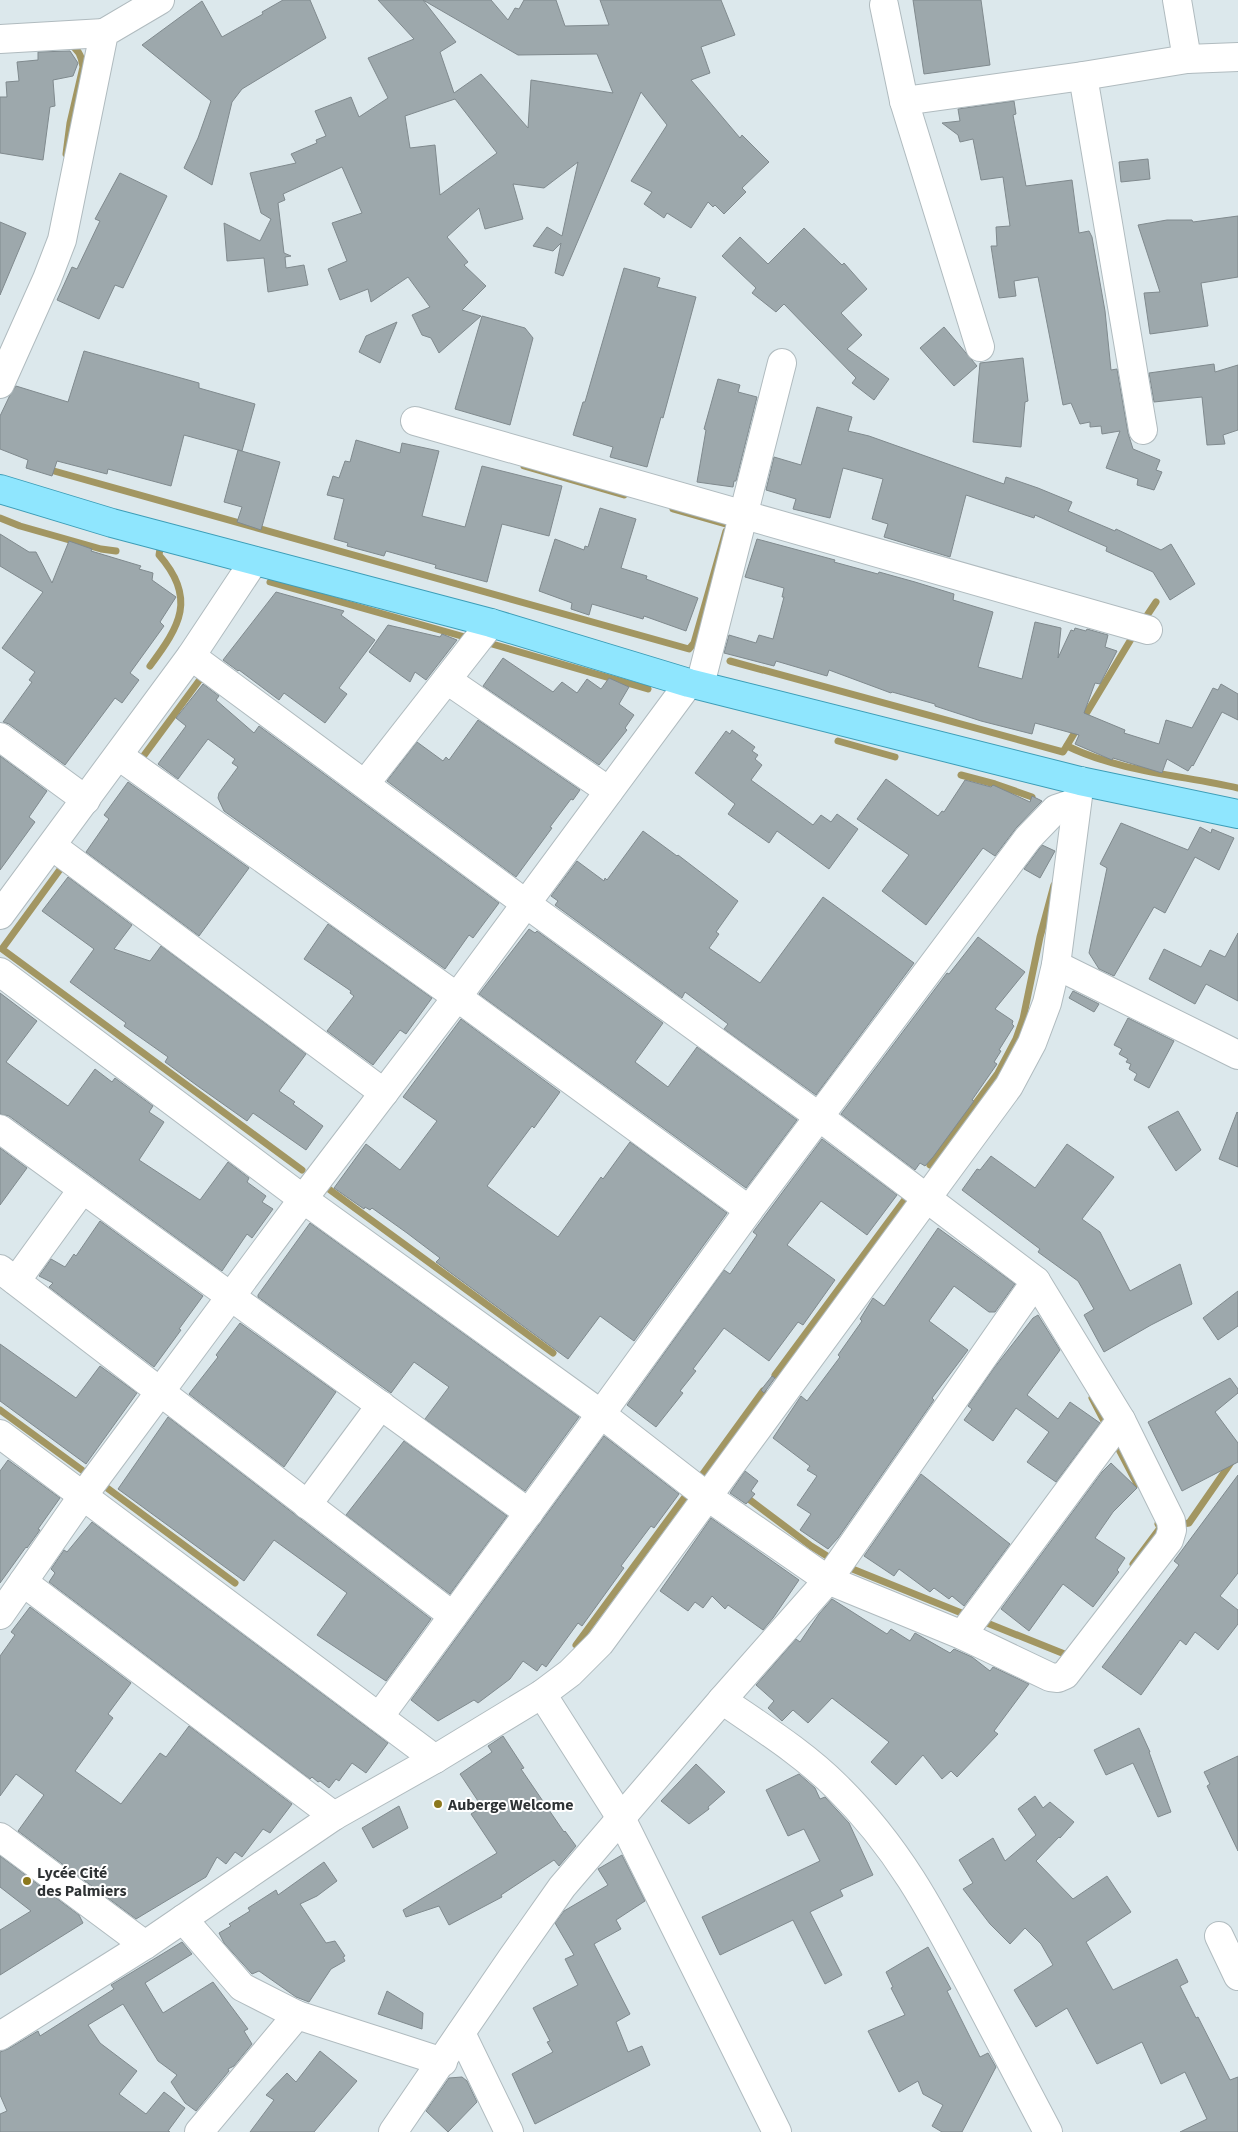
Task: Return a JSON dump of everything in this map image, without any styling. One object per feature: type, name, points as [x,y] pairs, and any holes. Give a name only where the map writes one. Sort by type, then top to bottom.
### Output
[{"type":"main road","points":[[0,489],[112,523],[491,623],[695,684],[1078,792],[1238,814]]},
{"type":"street","points":[[0,39],[104,33],[160,0]]},
{"type":"street","points":[[1177,0],[1187,59]]},
{"type":"street","points":[[884,5],[904,101],[980,347]]},
{"type":"street","points":[[0,384],[47,279],[62,240],[104,33]]},
{"type":"street","points":[[904,101],[1083,76],[1187,59],[1238,57]]},
{"type":"street","points":[[1083,76],[1143,430]]},
{"type":"street","points":[[334,1816],[8,1598],[303,1199],[457,997],[609,791],[695,684],[744,515],[782,363]]},
{"type":"street","points":[[415,421],[1148,630]]},
{"type":"street","points":[[0,915],[191,656],[254,561]]},
{"type":"street","points":[[365,784],[491,623]]},
{"type":"street","points":[[0,972],[303,1199],[601,1414],[708,1497],[828,1580],[962,1635],[1050,1677],[1058,1678],[1065,1675],[1169,1540],[1172,1530],[1171,1521],[1121,1420],[1036,1282],[818,1116],[525,903],[191,656]]},
{"type":"street","points":[[447,680],[609,791]]},
{"type":"street","points":[[0,737],[86,800]]},
{"type":"street","points":[[119,756],[457,997],[748,1210]]},
{"type":"street","points":[[0,2036],[145,1945],[334,1816],[435,1759],[542,1694],[570,1673],[600,1643],[1009,1086],[1032,1043],[1047,1003],[1056,965],[1078,792]]},
{"type":"street","points":[[379,1717],[748,1210],[1028,838],[1056,809],[1078,792]]},
{"type":"street","points":[[52,846],[384,1093]]},
{"type":"street","points":[[1056,965],[1238,1055]]},
{"type":"street","points":[[0,1129],[529,1513]]},
{"type":"street","points":[[82,1190],[8,1275],[453,1616]]},
{"type":"street","points":[[393,2132],[562,1887],[722,1700],[828,1580],[1036,1282]]},
{"type":"street","points":[[307,1505],[381,1405]]},
{"type":"street","points":[[962,1635],[1121,1420]]},
{"type":"street","points":[[0,1434],[435,1759]]},
{"type":"street","points":[[542,1694],[621,1818],[777,2132]]},
{"type":"street","points":[[722,1700],[802,1756],[837,1787],[878,1832],[898,1858],[929,1906],[1048,2132]]},
{"type":"street","points":[[0,1836],[145,1945]]},
{"type":"street","points":[[183,1919],[242,1987],[297,2016],[442,2062]]},
{"type":"street","points":[[1218,1936],[1238,1976]]},
{"type":"street","points":[[199,2132],[297,2016]]},
{"type":"street","points":[[461,2033],[509,2132]]},
{"type":"building","points":[[283,0],[310,0],[326,38],[242,89],[232,102],[212,185],[184,168],[198,138],[211,101],[142,45],[202,1],[222,37],[263,14],[262,12]]},
{"type":"building","points":[[378,0],[423,0],[491,0],[508,20],[515,8],[519,9],[524,0],[556,0],[565,26],[609,25],[600,0],[721,0],[735,35],[701,47],[710,73],[691,80],[740,138],[742,135],[769,162],[742,188],[746,192],[724,214],[715,205],[713,207],[708,202],[691,228],[667,213],[664,218],[644,204],[652,192],[631,181],[667,125],[641,92],[563,276],[555,273],[561,243],[553,251],[533,246],[547,227],[562,236],[578,162],[544,188],[513,184],[523,219],[485,229],[479,208],[447,237],[468,262],[464,265],[486,286],[462,310],[481,316],[439,353],[431,338],[422,335],[412,315],[430,307],[408,277],[371,302],[368,289],[340,300],[328,269],[347,261],[332,223],[362,213],[342,167],[283,194],[285,200],[278,203],[284,253],[291,256],[285,257],[286,268],[304,265],[308,285],[268,292],[264,258],[227,261],[224,223],[260,241],[271,219],[261,213],[250,173],[296,163],[291,154],[317,143],[316,140],[326,136],[315,111],[351,97],[359,117],[388,98],[368,58],[414,39]],"holes":[[[423,0],[518,55],[597,54],[613,93],[531,80],[528,128],[481,74],[454,93],[440,52],[456,42]],[[455,99],[497,153],[440,195],[435,145],[410,148],[405,116]]]},
{"type":"building","points":[[913,0],[981,0],[990,65],[924,74]]},
{"type":"building","points":[[70,51],[78,63],[73,76],[53,80],[55,106],[50,107],[43,160],[0,153],[0,97],[7,97],[6,82],[19,81],[17,62],[38,60],[38,52]]},
{"type":"building","points":[[1014,101],[1016,114],[1013,115],[1026,186],[1072,180],[1079,233],[1089,231],[1092,237],[1105,311],[1111,370],[1117,369],[1128,433],[1133,449],[1160,460],[1156,470],[1162,472],[1154,490],[1137,485],[1138,479],[1106,468],[1120,431],[1102,434],[1101,426],[1090,427],[1090,422],[1080,424],[1071,403],[1063,405],[1038,277],[1014,281],[1016,296],[999,298],[991,246],[997,246],[996,227],[1010,226],[1003,177],[981,180],[973,139],[960,142],[958,135],[942,123],[960,121],[958,109]]},
{"type":"building","points":[[1148,159],[1150,179],[1121,182],[1119,162]]},
{"type":"building","points":[[120,173],[167,196],[123,288],[115,285],[99,319],[57,300],[72,267],[77,269],[100,221],[95,219]]},
{"type":"building","points":[[1238,216],[1238,277],[1201,283],[1208,326],[1150,334],[1144,293],[1160,292],[1138,225],[1167,220],[1192,220],[1193,222]]},
{"type":"building","points":[[0,222],[26,233],[0,295]]},
{"type":"building","points":[[804,228],[842,265],[844,263],[867,289],[841,313],[862,335],[847,349],[889,379],[874,400],[852,383],[856,378],[784,304],[776,312],[752,293],[756,288],[722,256],[740,237],[768,264]]},
{"type":"building","points":[[624,268],[660,278],[657,287],[696,297],[663,418],[661,417],[647,467],[610,457],[613,447],[573,435],[583,402],[585,402]]},
{"type":"building","points":[[482,316],[525,328],[533,338],[510,425],[455,409]]},
{"type":"building","points":[[397,322],[380,363],[359,352],[366,336]]},
{"type":"building","points":[[944,327],[977,366],[954,386],[920,348]]},
{"type":"building","points":[[84,351],[199,383],[199,388],[255,404],[242,451],[184,435],[171,486],[108,469],[107,474],[57,461],[52,476],[26,468],[28,460],[0,449],[0,416],[10,395],[16,386],[68,402]]},
{"type":"building","points":[[1023,358],[1028,401],[1025,402],[1021,447],[973,442],[980,363]]},
{"type":"building","points":[[1214,364],[1215,372],[1238,365],[1238,430],[1223,435],[1225,444],[1207,445],[1202,397],[1154,402],[1149,373]]},
{"type":"building","points":[[718,379],[740,385],[738,392],[757,397],[733,487],[697,482],[706,430],[704,429]]},
{"type":"building","points":[[817,407],[852,417],[848,431],[869,436],[1004,484],[1006,477],[1038,488],[1072,502],[1068,511],[1115,531],[1116,529],[1161,550],[1171,544],[1195,584],[1170,600],[1153,572],[1106,551],[1107,547],[1035,515],[1034,518],[966,495],[950,557],[884,537],[888,524],[872,519],[883,479],[843,468],[830,518],[793,509],[796,499],[766,490],[774,457],[801,465]]},
{"type":"building","points":[[356,440],[400,453],[402,443],[439,451],[422,516],[465,527],[482,466],[562,486],[549,536],[502,524],[487,582],[435,568],[436,565],[386,551],[384,556],[347,546],[348,543],[334,539],[344,499],[327,495],[333,476],[339,478],[345,461],[350,462]]},
{"type":"building","points":[[238,450],[280,462],[261,530],[237,522],[242,507],[224,502]]},
{"type":"building","points":[[600,508],[636,519],[621,568],[647,576],[646,579],[698,598],[686,631],[644,616],[643,619],[592,604],[589,615],[571,609],[572,603],[539,591],[555,539],[584,550],[585,546],[588,547]]},
{"type":"building","points":[[0,534],[29,552],[36,552],[52,583],[69,541],[92,549],[91,551],[141,566],[139,569],[153,573],[152,580],[176,597],[160,622],[164,626],[130,673],[139,680],[122,703],[115,698],[65,765],[9,724],[3,722],[32,682],[29,680],[35,672],[2,648],[43,592],[0,566]]},
{"type":"building","points":[[757,539],[954,594],[953,600],[993,612],[978,667],[1022,679],[1035,622],[1061,628],[1058,658],[1071,630],[1074,631],[1075,628],[1086,631],[1087,629],[1108,635],[1105,647],[1117,651],[1100,684],[1095,683],[1084,713],[1125,730],[1124,733],[1159,744],[1166,720],[1192,728],[1213,688],[1218,690],[1221,684],[1238,694],[1238,720],[1222,712],[1193,766],[1188,771],[1167,759],[1162,773],[1113,758],[1112,760],[1075,744],[1079,735],[1035,723],[1032,734],[981,721],[935,706],[935,704],[891,693],[829,670],[827,676],[776,661],[774,666],[724,653],[729,635],[756,643],[759,635],[773,639],[784,597],[782,597],[784,588],[745,577]]},
{"type":"building","points":[[276,592],[344,611],[341,615],[375,640],[339,688],[347,694],[325,723],[284,693],[279,700],[223,660]]},
{"type":"building","points":[[388,625],[440,637],[442,634],[457,640],[426,680],[415,672],[410,682],[369,652]]},
{"type":"building","points":[[503,658],[553,692],[562,682],[577,693],[587,679],[601,689],[609,678],[629,687],[619,704],[634,715],[625,728],[627,730],[599,765],[483,686]]},
{"type":"building","points":[[203,684],[219,696],[216,700],[254,733],[259,726],[499,903],[473,938],[469,935],[445,969],[224,811],[218,798],[219,793],[238,767],[232,763],[235,759],[208,739],[178,779],[158,764],[186,726],[176,718]]},
{"type":"building","points":[[478,720],[580,790],[550,827],[552,828],[516,877],[387,781],[417,742],[443,761],[446,757],[449,760]]},
{"type":"building","points":[[732,730],[755,747],[752,751],[758,755],[755,759],[762,765],[751,780],[813,825],[821,815],[831,822],[837,814],[858,829],[829,869],[777,831],[769,843],[728,814],[735,804],[695,773],[726,731],[730,734]]},
{"type":"building","points":[[0,756],[47,791],[29,817],[35,822],[0,870]]},
{"type":"building","points":[[886,779],[938,816],[942,811],[944,812],[965,780],[991,787],[993,785],[1030,802],[1032,796],[1042,801],[1017,827],[995,856],[983,848],[926,925],[882,891],[909,855],[857,819]]},
{"type":"building","points":[[128,782],[249,868],[199,936],[86,852],[109,819],[104,815]]},
{"type":"building","points":[[1121,823],[1188,850],[1200,827],[1211,833],[1212,829],[1234,838],[1219,870],[1195,857],[1165,913],[1154,907],[1114,976],[1099,969],[1089,953],[1107,868],[1100,864]]},
{"type":"building","points":[[643,831],[738,901],[716,932],[719,934],[709,948],[760,983],[823,897],[914,963],[816,1095],[724,1029],[728,1024],[685,992],[682,998],[555,905],[558,901],[551,896],[577,861],[604,881],[605,878],[607,880]]},
{"type":"building","points":[[1042,845],[1055,851],[1040,878],[1024,869]]},
{"type":"building","points":[[68,877],[132,925],[114,949],[150,961],[161,946],[306,1054],[279,1091],[323,1126],[306,1150],[253,1113],[247,1121],[199,1087],[165,1062],[168,1057],[124,1026],[126,1023],[70,982],[94,949],[42,911]]},
{"type":"building","points":[[328,924],[432,998],[406,1034],[400,1030],[373,1065],[327,1031],[354,996],[350,993],[351,991],[304,959]]},
{"type":"building","points":[[529,929],[535,933],[537,931],[663,1023],[635,1062],[668,1087],[697,1047],[797,1120],[746,1188],[479,994]]},
{"type":"building","points":[[1238,933],[1238,1001],[1206,984],[1195,1004],[1149,979],[1164,949],[1201,967],[1210,950],[1225,957]]},
{"type":"building","points":[[978,937],[1025,972],[995,1009],[1013,1021],[1012,1024],[1014,1026],[999,1050],[1001,1051],[994,1062],[997,1064],[972,1100],[974,1101],[933,1157],[925,1166],[920,1163],[915,1170],[841,1114],[947,973],[949,974]]},
{"type":"building","points":[[1073,991],[1099,1004],[1094,1012],[1069,998]]},
{"type":"building","points":[[0,993],[37,1021],[6,1062],[68,1106],[95,1069],[112,1082],[115,1078],[153,1106],[149,1112],[164,1122],[139,1160],[200,1200],[228,1162],[249,1178],[247,1182],[266,1196],[262,1202],[273,1209],[252,1238],[247,1234],[222,1271],[9,1116],[0,1114]]},
{"type":"building","points":[[1128,1018],[1174,1041],[1149,1088],[1134,1080],[1137,1074],[1129,1069],[1131,1064],[1126,1062],[1128,1059],[1119,1054],[1122,1049],[1114,1045]]},
{"type":"building","points":[[461,1019],[560,1092],[534,1128],[532,1126],[487,1186],[558,1237],[601,1177],[603,1179],[630,1142],[727,1213],[634,1341],[600,1316],[568,1359],[436,1262],[440,1258],[407,1233],[372,1208],[370,1210],[365,1207],[364,1209],[334,1188],[366,1144],[400,1170],[437,1121],[403,1097]]},
{"type":"building","points":[[1178,1111],[1201,1150],[1176,1171],[1148,1127]]},
{"type":"building","points":[[1238,1113],[1238,1167],[1219,1159]]},
{"type":"building","points":[[822,1139],[897,1195],[867,1235],[821,1201],[787,1245],[835,1280],[803,1325],[798,1322],[769,1361],[724,1328],[693,1369],[696,1371],[680,1391],[683,1393],[656,1427],[627,1405],[724,1270],[730,1274],[757,1235],[753,1232]]},
{"type":"building","points":[[1067,1144],[1114,1177],[1082,1219],[1100,1232],[1130,1291],[1180,1264],[1192,1304],[1104,1352],[1084,1315],[1094,1309],[1078,1281],[1038,1252],[1040,1249],[962,1190],[977,1169],[980,1170],[991,1156],[1035,1188]]},
{"type":"building","points":[[0,1148],[27,1168],[0,1205]]},
{"type":"building","points":[[100,1221],[203,1296],[154,1367],[49,1287],[53,1283],[39,1276],[51,1259],[65,1267],[74,1254],[76,1256]]},
{"type":"building","points":[[310,1223],[579,1417],[525,1491],[425,1419],[449,1387],[414,1362],[391,1393],[258,1297]]},
{"type":"building","points":[[938,1228],[1015,1284],[995,1312],[989,1312],[954,1286],[929,1321],[968,1350],[932,1398],[934,1400],[838,1538],[828,1549],[800,1530],[811,1514],[797,1505],[817,1476],[807,1470],[810,1466],[773,1438],[801,1396],[807,1401],[840,1357],[838,1355],[862,1321],[860,1319],[873,1298],[884,1306]]},
{"type":"building","points":[[1238,1291],[1238,1326],[1218,1340],[1203,1318]]},
{"type":"building","points":[[1038,1315],[1060,1350],[1027,1395],[1058,1419],[1070,1402],[1100,1423],[1056,1482],[1027,1462],[1049,1432],[1016,1408],[993,1441],[964,1420],[972,1409],[968,1406],[994,1368],[1033,1318]]},
{"type":"building","points":[[240,1323],[336,1392],[284,1467],[189,1394],[218,1357],[216,1355]]},
{"type":"building","points":[[0,1344],[76,1398],[100,1366],[137,1393],[86,1464],[0,1401]]},
{"type":"building","points":[[772,1376],[775,1378],[764,1393],[761,1390]]},
{"type":"building","points":[[1230,1378],[1238,1389],[1238,1393],[1215,1412],[1238,1443],[1238,1462],[1182,1491],[1148,1422]]},
{"type":"building","points":[[168,1417],[431,1619],[386,1681],[317,1635],[347,1593],[274,1540],[244,1581],[118,1489]]},
{"type":"building","points":[[604,1436],[679,1494],[654,1528],[651,1526],[621,1566],[624,1568],[582,1626],[578,1623],[546,1667],[542,1664],[537,1671],[523,1661],[510,1679],[478,1703],[474,1700],[438,1721],[411,1700]]},
{"type":"building","points":[[404,1441],[507,1516],[450,1594],[346,1515]]},
{"type":"building","points":[[8,1460],[60,1498],[38,1529],[40,1530],[0,1583],[0,1471]]},
{"type":"building","points":[[1111,1463],[1137,1488],[1113,1512],[1095,1538],[1125,1558],[1117,1570],[1119,1572],[1093,1607],[1063,1584],[1029,1631],[1001,1609],[1102,1472]]},
{"type":"building","points":[[745,1471],[758,1481],[751,1491],[755,1494],[746,1504],[730,1493]]},
{"type":"building","points":[[921,1474],[1010,1544],[964,1606],[952,1596],[949,1599],[934,1588],[930,1592],[899,1569],[894,1576],[864,1556]]},
{"type":"building","points":[[1238,1475],[1238,1573],[1220,1596],[1238,1610],[1238,1624],[1218,1650],[1195,1632],[1186,1645],[1180,1640],[1141,1695],[1102,1667],[1179,1565],[1174,1561]]},
{"type":"building","points":[[711,1518],[799,1580],[763,1630],[728,1605],[725,1609],[712,1596],[703,1608],[695,1602],[688,1611],[660,1591]]},
{"type":"building","points":[[92,1522],[388,1743],[366,1773],[352,1763],[339,1781],[336,1779],[329,1788],[312,1777],[310,1779],[49,1582],[55,1573],[51,1569],[64,1550],[67,1552]]},
{"type":"building","points":[[832,1599],[887,1634],[891,1629],[910,1641],[915,1633],[950,1653],[954,1649],[972,1657],[990,1671],[993,1667],[1029,1684],[994,1731],[998,1734],[957,1777],[951,1771],[942,1779],[923,1755],[896,1785],[871,1762],[889,1742],[832,1698],[808,1723],[793,1710],[782,1721],[768,1708],[774,1701],[756,1685],[796,1639],[800,1642]]},
{"type":"building","points":[[30,1607],[131,1683],[108,1714],[113,1718],[75,1771],[121,1804],[160,1753],[166,1757],[189,1726],[292,1804],[270,1833],[263,1829],[242,1857],[235,1852],[226,1864],[217,1857],[206,1877],[136,1919],[18,1831],[44,1795],[16,1774],[0,1796],[0,1656],[15,1635],[11,1632]]},
{"type":"building","points":[[1139,1728],[1150,1752],[1171,1812],[1158,1817],[1133,1763],[1106,1775],[1094,1750]]},
{"type":"building","points":[[503,1736],[524,1768],[521,1769],[564,1832],[576,1846],[559,1866],[554,1860],[501,1895],[502,1897],[449,1925],[439,1906],[406,1917],[403,1910],[497,1853],[471,1814],[482,1807],[460,1774],[492,1752],[488,1746]]},
{"type":"building","points":[[1238,1756],[1238,1851],[1207,1786],[1210,1784],[1204,1772]]},
{"type":"building","points":[[696,1764],[725,1792],[708,1807],[709,1809],[689,1824],[661,1801]]},
{"type":"building","points":[[799,1774],[815,1788],[820,1799],[825,1797],[849,1823],[873,1875],[840,1890],[843,1896],[810,1912],[842,1975],[825,1984],[793,1920],[720,1955],[702,1917],[820,1861],[804,1829],[788,1836],[766,1790]]},
{"type":"building","points":[[1035,1796],[1043,1808],[1050,1802],[1074,1822],[1036,1861],[1073,1899],[1107,1876],[1131,1912],[1086,1942],[1113,1990],[1177,1959],[1188,1982],[1180,1986],[1196,2018],[1198,2017],[1230,2080],[1238,2077],[1238,2132],[1180,2132],[1207,2119],[1185,2072],[1161,2084],[1142,2042],[1097,2064],[1067,2008],[1036,2027],[1014,1990],[1053,1965],[1041,1944],[1025,1928],[1010,1944],[990,1924],[963,1889],[973,1883],[959,1860],[993,1838],[1005,1861],[1036,1835],[1018,1809]]},
{"type":"building","points":[[399,1806],[408,1828],[373,1848],[362,1828]]},
{"type":"building","points":[[622,1855],[645,1901],[616,1920],[621,1929],[594,1944],[630,2014],[616,2022],[628,2052],[642,2046],[650,2065],[535,2124],[512,2074],[553,2052],[547,2042],[550,2041],[533,2008],[578,1985],[565,1959],[574,1955],[555,1923],[564,1911],[608,1885],[598,1869]]},
{"type":"building","points":[[0,1856],[79,1915],[83,1923],[0,1975],[0,1930],[31,1911],[0,1887]]},
{"type":"building","points":[[324,1862],[337,1881],[317,1896],[300,1904],[326,1943],[335,1941],[345,1956],[343,1957],[345,1961],[331,1969],[309,2002],[296,1997],[259,1971],[252,1974],[224,1943],[219,1933],[231,1926],[229,1924],[250,1911],[248,1908],[276,1890],[278,1895]]},
{"type":"building","points":[[182,1942],[192,1954],[145,1983],[163,2013],[213,1982],[248,2029],[244,2031],[252,2044],[234,2066],[228,2069],[229,2071],[196,2111],[185,2103],[171,2082],[177,2075],[158,2061],[123,2004],[88,2025],[100,2043],[137,2071],[119,2094],[146,2114],[164,2092],[185,2108],[168,2131],[170,2132],[0,2132],[0,2114],[7,2111],[0,2095],[0,2052],[38,2031],[40,2036],[114,1989],[111,1985]]},
{"type":"building","points":[[928,1947],[951,1989],[947,1991],[980,2057],[988,2053],[996,2067],[962,2132],[942,2132],[932,2126],[943,2105],[923,2094],[918,2081],[899,2092],[868,2031],[905,2015],[891,1988],[893,1987],[886,1972]]},
{"type":"building","points":[[387,1991],[423,2013],[422,2029],[378,2014]]},
{"type":"building","points":[[320,2051],[357,2081],[314,2132],[250,2132],[274,2100],[266,2095],[287,2073],[296,2082]]},
{"type":"building","points":[[462,2077],[467,2081],[477,2102],[448,2132],[426,2111],[449,2078]]},
{"type":"waterway","points":[[66,154],[70,123],[83,67],[79,54],[69,44]]},
{"type":"waterway","points":[[524,466],[624,495]]},
{"type":"waterway","points":[[54,471],[689,649],[694,643],[726,531]]},
{"type":"waterway","points":[[673,509],[729,525]]},
{"type":"waterway","points":[[0,518],[20,526],[101,549],[116,551]]},
{"type":"waterway","points":[[150,666],[169,638],[180,612],[181,598],[178,585],[171,570],[159,555],[160,549]]},
{"type":"waterway","points":[[270,582],[472,639]]},
{"type":"waterway","points":[[1142,623],[1156,602]]},
{"type":"waterway","points":[[730,661],[1063,752],[1136,631]]},
{"type":"waterway","points":[[485,642],[648,689]]},
{"type":"waterway","points":[[142,758],[204,674]]},
{"type":"waterway","points":[[838,741],[895,757]]},
{"type":"waterway","points":[[1067,746],[1108,762],[1238,788]]},
{"type":"waterway","points":[[961,775],[1032,797]]},
{"type":"waterway","points":[[64,864],[2,949],[302,1170]]},
{"type":"waterway","points":[[930,1165],[998,1073],[1016,1039],[1023,1019],[1040,937],[1054,885]]},
{"type":"waterway","points":[[326,1187],[553,1353]]},
{"type":"waterway","points":[[775,1375],[909,1194]]},
{"type":"waterway","points":[[702,1475],[763,1391]]},
{"type":"waterway","points":[[1092,1398],[1106,1425]]},
{"type":"waterway","points":[[0,1410],[86,1473]]},
{"type":"waterway","points":[[1114,1440],[1137,1484]]},
{"type":"waterway","points":[[1183,1524],[1189,1523],[1232,1461]]},
{"type":"waterway","points":[[99,1482],[235,1583]]},
{"type":"waterway","points":[[576,1645],[690,1490]]},
{"type":"waterway","points":[[750,1500],[811,1546],[835,1561]]},
{"type":"waterway","points":[[1133,1564],[1160,1528],[1158,1524]]},
{"type":"waterway","points":[[845,1566],[969,1616]]},
{"type":"waterway","points":[[982,1621],[1067,1655],[1071,1649]]},
{"type":"place","name":"Auberge Welcome","points":[[438,1804]]},
{"type":"place","name":"Lycée Cité des Palmiers","points":[[27,1881]]}]
